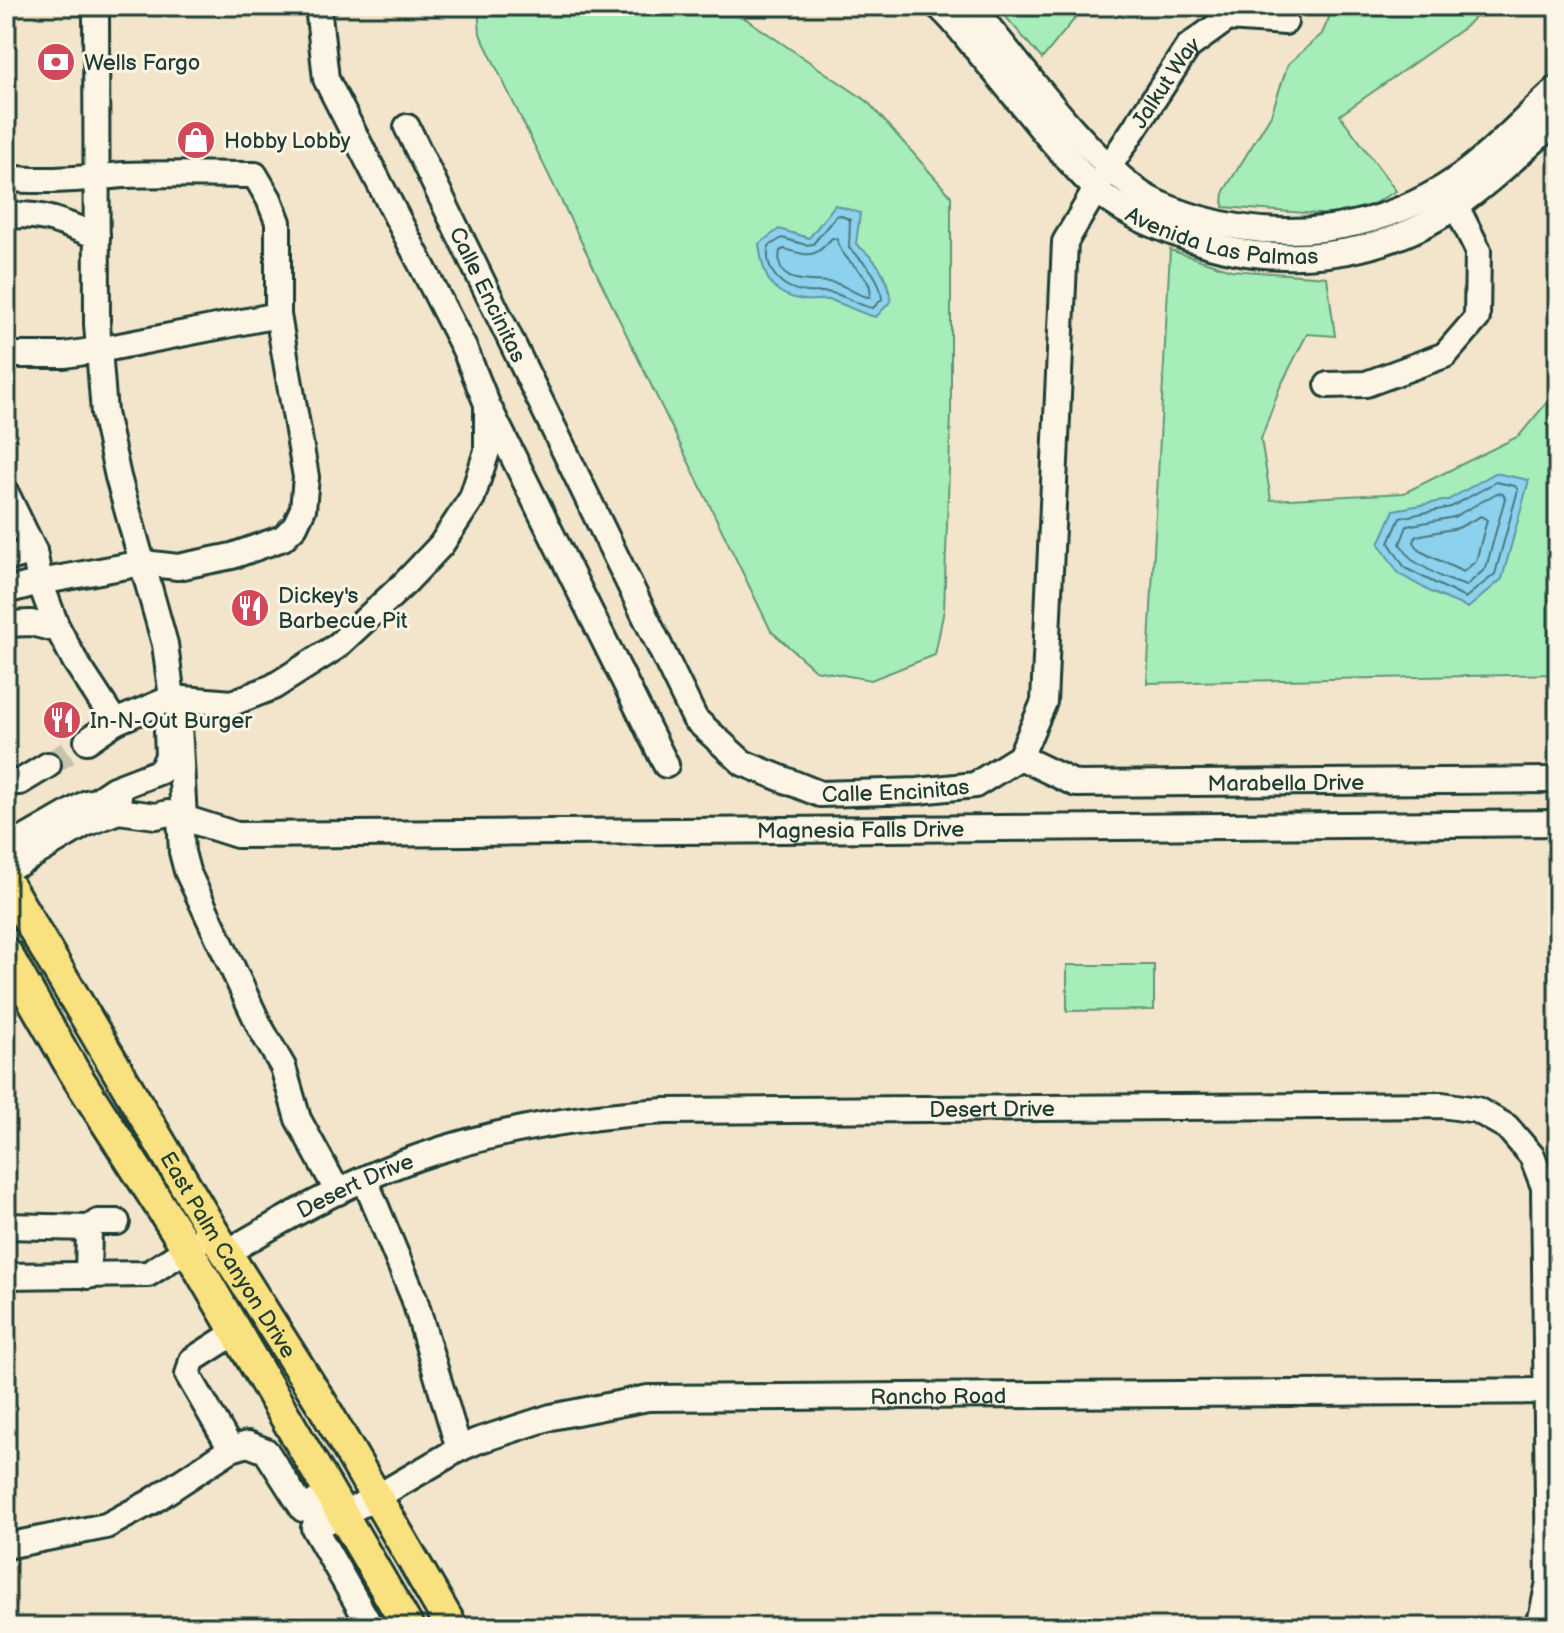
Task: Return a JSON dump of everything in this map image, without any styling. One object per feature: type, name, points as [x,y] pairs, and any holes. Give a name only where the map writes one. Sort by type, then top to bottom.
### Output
[{"type":"main road","name":"East Palm Canyon Drive","points":[[6,882],[220,1242],[322,1404],[452,1627]]},
{"type":"main road","name":"East Palm Canyon Drive","points":[[6,953],[76,1075],[187,1248],[408,1627]]},
{"type":"street","points":[[96,6],[99,350],[104,413],[118,477],[165,644],[172,698],[178,707],[177,816],[182,852],[187,871],[260,1027],[283,1067],[298,1119],[338,1192]]},
{"type":"street","points":[[318,6],[326,79],[465,350],[487,404],[666,765]]},
{"type":"street","name":"Avenida Las Palmas","points":[[938,6],[1065,157],[1096,189],[1123,209],[1172,233],[1245,253],[1284,257],[1321,255],[1387,242],[1432,220],[1451,196],[1558,88]]},
{"type":"street","name":"Avenida Las Palmas","points":[[971,6],[1078,135],[1109,167],[1140,193],[1181,213],[1233,228],[1279,232],[1341,227],[1451,196],[1558,119]]},
{"type":"street","name":"Jalkut Way","points":[[1109,167],[1188,47],[1228,18],[1285,22]]},
{"type":"street","name":"Calle Encinitas","points":[[407,127],[695,719],[743,763],[820,794],[918,791],[975,785],[1020,757]]},
{"type":"street","points":[[1020,757],[1044,702],[1065,242],[1109,167]]},
{"type":"street","points":[[6,178],[33,181],[123,175],[255,175],[278,222],[278,315],[306,477],[303,509],[295,526],[283,538],[232,556],[178,567],[143,563],[6,591]]},
{"type":"street","points":[[1328,385],[1366,384],[1445,355],[1477,318],[1478,250],[1451,196]]},
{"type":"street","points":[[6,217],[46,217],[97,236]]},
{"type":"street","points":[[6,355],[64,355],[99,350],[278,315]]},
{"type":"street","points":[[87,741],[115,722],[172,698],[232,703],[273,687],[336,647],[441,545],[472,498],[487,451],[487,404]]},
{"type":"street","points":[[6,493],[34,551],[40,582],[56,625],[75,661],[115,722]]},
{"type":"street","points":[[6,559],[34,551]]},
{"type":"street","points":[[6,624],[31,623],[51,628]]},
{"type":"street","points":[[97,800],[114,789],[161,771],[168,756],[166,709],[172,698]]},
{"type":"street","name":"Marabella Drive","points":[[1020,757],[1076,784],[1558,780]]},
{"type":"street","points":[[6,782],[20,782],[48,765]]},
{"type":"street","name":"Magnesia Falls Drive","points":[[6,853],[14,845],[97,800],[133,796],[159,802],[177,816]]},
{"type":"street","name":"Magnesia Falls Drive","points":[[6,864],[20,863],[100,816],[118,811],[177,816],[237,835],[1558,823]]},
{"type":"street","name":"Desert Drive","points":[[6,1276],[148,1274],[187,1248],[220,1242],[418,1157],[515,1129],[609,1114],[682,1110],[1427,1105],[1477,1110],[1507,1127],[1532,1156],[1544,1187],[1552,1391],[1549,1582],[1542,1615],[1535,1627]]},
{"type":"street","points":[[365,1180],[414,1298],[459,1449]]},
{"type":"street","points":[[6,1226],[89,1228],[98,1222],[117,1222]]},
{"type":"street","points":[[88,1276],[89,1228]]},
{"type":"street","points":[[231,1449],[188,1375],[192,1360],[236,1332]]},
{"type":"street","name":"Rancho Road","points":[[309,1519],[337,1504],[375,1498],[459,1449],[551,1417],[648,1398],[1552,1391]]},
{"type":"street","points":[[6,1546],[106,1526],[151,1502],[231,1449],[248,1444],[266,1451],[371,1627]]},
{"type":"green space","points":[[478,6],[727,6],[867,101],[951,196],[951,413],[944,610],[935,655],[871,680],[815,670],[771,631],[480,34]]},
{"type":"green space","points":[[1000,6],[1085,6],[1042,59],[1000,10]]},
{"type":"green space","points":[[1334,6],[1485,6],[1465,27],[1340,115],[1396,191],[1369,206],[1333,215],[1223,207],[1224,191],[1271,115],[1288,64],[1322,34]]},
{"type":"green space","points":[[1170,250],[1231,270],[1327,277],[1335,336],[1307,334],[1280,387],[1261,439],[1271,500],[1404,493],[1519,436],[1558,389],[1558,674],[1147,683]]},
{"type":"green space","points":[[1067,965],[1154,965],[1154,1010],[1067,1011]]},
{"type":"water","points":[[835,205],[860,213],[856,244],[876,262],[887,283],[891,301],[876,317],[829,300],[807,300],[783,294],[766,274],[759,244],[779,229],[809,238]]},
{"type":"water","points":[[1495,473],[1529,480],[1502,579],[1468,608],[1399,574],[1379,544],[1394,510],[1448,500]]},
{"type":"tunnel","points":[[48,765],[87,741]]},
{"type":"place","name":"Wells Fargo","points":[[56,62]]},
{"type":"place","name":"Hobby Lobby","points":[[196,140]]},
{"type":"place","name":"Dickey's Barbecue Pit","points":[[250,608]]},
{"type":"place","name":"In-N-Out Burger","points":[[62,720]]}]
